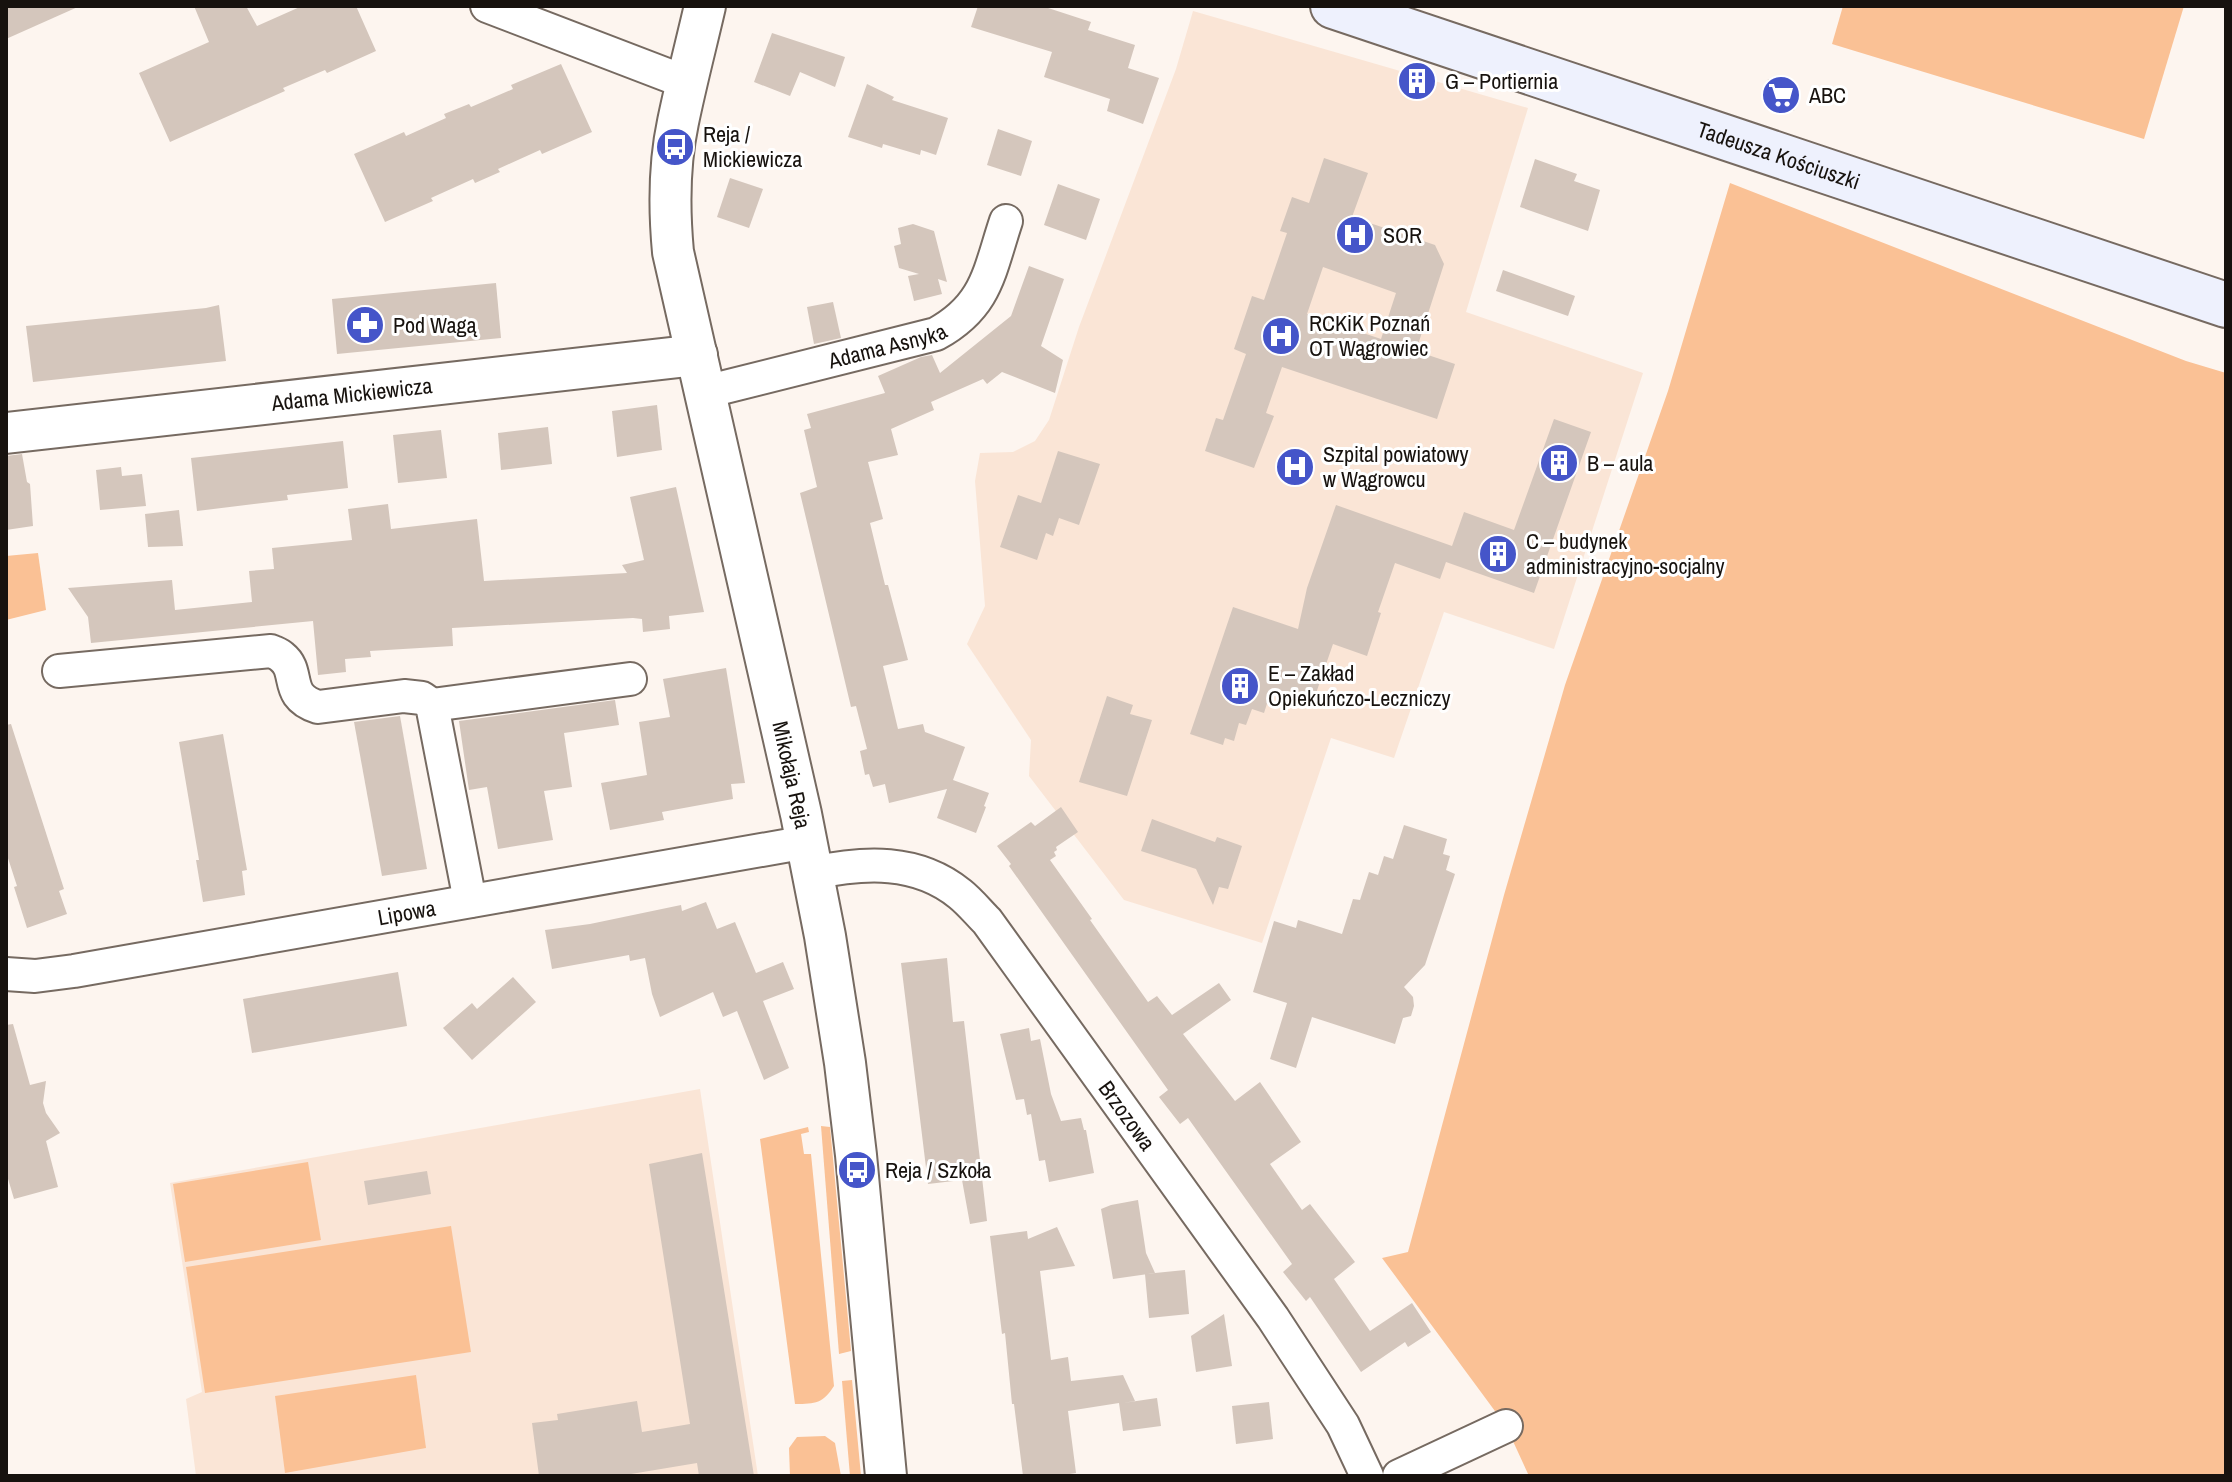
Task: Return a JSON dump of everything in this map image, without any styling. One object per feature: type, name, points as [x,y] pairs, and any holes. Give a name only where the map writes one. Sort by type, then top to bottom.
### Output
[{"type":"main road","name":"Tadeusza Kościuszki","points":[[1333,6],[2226,305]]},
{"type":"street","points":[[487,6],[688,83]]},
{"type":"street","name":"Mikołaja Reja","points":[[705,6],[678,123],[671,179],[673,252],[825,936],[848,1094],[886,1476]]},
{"type":"street","name":"Mikołaja Reja","points":[[688,83],[723,6]]},
{"type":"street","name":"Adama Asnyka","points":[[701,374],[936,334],[956,322],[973,306],[985,284],[1006,221]]},
{"type":"street","name":"Adama Mickiewicza","points":[[6,433],[701,374]]},
{"type":"street","points":[[59,671],[271,651],[283,657],[288,664],[299,696],[307,704],[318,707],[404,696],[422,698],[432,705],[630,679]]},
{"type":"street","points":[[432,705],[470,901]]},
{"type":"street","name":"Lipowa","points":[[6,974],[35,976],[74,971],[470,901],[810,858]]},
{"type":"street","name":"Brzozowa","points":[[810,858],[846,866],[880,864],[926,874],[960,894],[987,921],[1273,1318],[1343,1425],[1367,1476]]},
{"type":"street","points":[[1399,1476],[1506,1426]]},
{"type":"shaded area","points":[[1843,6],[2184,6],[2144,139],[1832,44]]},
{"type":"shaded area","name":"Szpital powiatowy w Wągrowcu","points":[[1193,11],[1528,108],[1466,312],[1643,373],[1554,649],[1444,612],[1394,758],[1331,738],[1262,943],[1124,900],[1029,776],[1031,740],[967,644],[985,606],[975,481],[980,453],[1013,452],[1035,441],[1049,420],[1079,327],[1176,69]]},
{"type":"shaded area","points":[[1730,183],[2186,361],[2226,373],[2226,1476],[1529,1476],[1506,1426],[1382,1258],[1408,1252],[1504,895],[1565,685],[1668,391]]},
{"type":"shaded area","points":[[38,553],[46,610],[6,620],[6,556]]},
{"type":"shaded area","points":[[700,1089],[758,1476],[196,1476],[186,1399],[202,1392],[170,1183]]},
{"type":"shaded area","points":[[821,1126],[830,1127],[851,1351],[839,1354]]},
{"type":"shaded area","points":[[808,1127],[809,1132],[801,1134],[804,1154],[811,1154],[834,1386],[818,1401],[795,1404],[760,1139]]},
{"type":"shaded area","points":[[308,1162],[321,1240],[185,1262],[173,1184]]},
{"type":"shaded area","points":[[451,1226],[471,1352],[205,1393],[186,1267]]},
{"type":"shaded area","points":[[416,1375],[426,1448],[285,1473],[275,1396]]},
{"type":"shaded area","points":[[852,1380],[861,1476],[850,1476],[842,1381]]},
{"type":"shaded area","points":[[825,1436],[835,1443],[841,1476],[790,1476],[789,1448],[797,1437]]},
{"type":"building","points":[[6,6],[80,6],[6,39]]},
{"type":"building","points":[[194,6],[246,6],[257,26],[302,6],[356,6],[376,51],[283,88],[285,91],[170,142],[139,73],[209,42]]},
{"type":"building","points":[[978,6],[1042,6],[1091,22],[1088,30],[1135,45],[1128,68],[1159,78],[1143,124],[1107,111],[1110,99],[1044,77],[1052,52],[971,27]]},
{"type":"building","points":[[772,33],[845,57],[835,87],[800,72],[790,96],[754,82]]},
{"type":"building","points":[[561,64],[592,132],[542,154],[540,150],[475,183],[473,179],[385,222],[354,154],[404,132],[406,136],[446,118],[444,114],[469,104],[471,107],[513,89],[511,85]]},
{"type":"building","name":"ABC","points":[[1768,79],[1800,88],[1794,111],[1762,102]]},
{"type":"building","points":[[867,84],[894,97],[892,100],[948,118],[936,155],[921,150],[920,155],[883,144],[882,148],[848,137]]},
{"type":"building","points":[[998,129],[1032,141],[1021,176],[987,165]]},
{"type":"building","points":[[1324,158],[1368,173],[1352,217],[1435,245],[1444,264],[1416,351],[1455,364],[1437,419],[1282,367],[1266,413],[1274,416],[1254,468],[1205,451],[1216,418],[1223,420],[1246,354],[1234,349],[1252,296],[1264,300],[1287,233],[1280,231],[1292,197],[1309,203]],"holes":[[[1323,267],[1396,293],[1381,339],[1307,314]]]},
{"type":"building","points":[[1535,159],[1577,174],[1574,181],[1600,190],[1588,231],[1520,207]]},
{"type":"building","points":[[730,178],[763,189],[749,228],[717,217]]},
{"type":"building","points":[[1058,184],[1100,199],[1086,240],[1044,225]]},
{"type":"building","points":[[913,224],[934,231],[947,282],[938,279],[942,294],[914,301],[908,276],[919,274],[899,268],[894,246],[901,244],[898,228]]},
{"type":"building","points":[[1029,266],[1064,279],[1041,346],[1063,360],[1055,393],[1002,372],[987,384],[983,379],[931,402],[934,410],[891,429],[898,455],[868,462],[883,519],[870,523],[908,660],[883,666],[898,729],[923,724],[925,732],[965,747],[953,780],[989,793],[976,833],[937,818],[947,789],[889,803],[885,784],[873,787],[869,774],[865,775],[860,751],[867,749],[856,706],[851,707],[800,493],[817,487],[804,430],[811,428],[807,414],[885,393],[878,376],[921,357],[932,355],[940,373],[1011,316]]},
{"type":"building","points":[[1503,270],[1575,296],[1568,316],[1496,291]]},
{"type":"building","points":[[496,283],[501,338],[337,354],[332,299]]},
{"type":"building","points":[[833,302],[841,338],[814,344],[807,307]]},
{"type":"building","points":[[219,305],[226,361],[33,382],[26,326]]},
{"type":"building","points":[[657,405],[662,450],[617,457],[612,411]]},
{"type":"building","points":[[1554,419],[1591,432],[1534,593],[1446,562],[1440,579],[1395,563],[1367,656],[1333,644],[1313,702],[1272,688],[1264,713],[1252,709],[1246,725],[1239,723],[1234,741],[1225,738],[1223,745],[1190,734],[1233,607],[1298,629],[1307,588],[1336,505],[1452,546],[1464,512],[1514,530]]},
{"type":"building","points":[[548,427],[552,464],[501,470],[498,433]]},
{"type":"building","points":[[441,430],[447,478],[398,483],[393,435]]},
{"type":"building","points":[[343,441],[348,488],[287,495],[288,500],[197,511],[191,458]]},
{"type":"building","points":[[1058,451],[1100,464],[1079,525],[1059,518],[1053,536],[1046,533],[1037,560],[1000,547],[1018,495],[1041,503]]},
{"type":"building","points":[[22,454],[30,484],[33,526],[6,530],[6,456]]},
{"type":"building","points":[[121,467],[122,476],[142,474],[146,506],[100,510],[96,470]]},
{"type":"building","points":[[676,487],[704,612],[669,616],[670,629],[643,632],[642,619],[633,618],[452,628],[453,646],[370,651],[371,657],[345,659],[346,672],[318,675],[313,621],[91,643],[88,617],[68,588],[172,580],[175,610],[252,602],[249,571],[274,569],[272,548],[352,540],[348,509],[388,504],[391,529],[477,519],[484,581],[627,573],[622,565],[644,560],[630,497]]},
{"type":"building","points":[[179,510],[183,546],[148,547],[145,514]]},
{"type":"building","points":[[726,668],[745,783],[731,784],[733,799],[662,812],[664,820],[610,830],[601,783],[647,775],[639,722],[670,717],[663,679]]},
{"type":"building","points":[[1107,696],[1133,705],[1130,714],[1152,720],[1127,796],[1079,782]]},
{"type":"building","points":[[615,700],[619,725],[564,733],[572,787],[544,791],[553,840],[498,849],[487,787],[469,790],[459,721]]},
{"type":"building","points":[[400,716],[427,869],[382,876],[354,722]]},
{"type":"building","points":[[11,724],[64,889],[59,891],[67,914],[27,928],[6,852],[6,725]]},
{"type":"building","points":[[223,734],[247,870],[242,871],[245,895],[203,902],[179,742]]},
{"type":"building","points":[[1061,807],[1078,832],[1056,847],[1056,856],[1050,860],[1148,1002],[1157,996],[1172,1015],[1219,983],[1231,1000],[1183,1034],[1235,1101],[1260,1082],[1301,1142],[1270,1164],[1302,1210],[1310,1204],[1355,1262],[1334,1279],[1370,1331],[1412,1303],[1431,1332],[1408,1347],[1405,1342],[1361,1372],[1310,1297],[1306,1301],[1283,1272],[1292,1264],[1188,1118],[1180,1124],[1159,1097],[1168,1090],[997,846],[1031,822],[1035,826]]},
{"type":"building","points":[[1152,819],[1215,842],[1217,837],[1242,846],[1228,889],[1219,887],[1213,905],[1196,869],[1141,851]]},
{"type":"building","points":[[1404,825],[1447,839],[1443,854],[1450,856],[1446,870],[1455,874],[1425,965],[1404,987],[1413,997],[1414,1006],[1411,1016],[1403,1018],[1395,1044],[1312,1017],[1296,1068],[1270,1059],[1287,1003],[1253,992],[1274,921],[1296,928],[1298,920],[1342,934],[1353,899],[1360,900],[1369,872],[1378,875],[1384,856],[1393,859]]},
{"type":"building","points":[[706,902],[717,929],[735,922],[756,973],[783,962],[794,989],[763,1001],[789,1068],[764,1080],[737,1011],[723,1017],[713,992],[660,1017],[645,958],[630,961],[629,955],[552,969],[545,930],[681,905],[682,911]]},
{"type":"building","points":[[947,958],[953,1022],[964,1021],[987,1221],[970,1224],[962,1180],[928,1184],[901,963]]},
{"type":"building","points":[[398,972],[407,1026],[252,1053],[243,999]]},
{"type":"building","points":[[513,977],[536,1002],[472,1060],[443,1028],[472,1003],[477,1009]]},
{"type":"building","points":[[13,1024],[30,1085],[46,1081],[43,1103],[60,1133],[46,1141],[58,1187],[14,1199],[6,1172],[6,1025]]},
{"type":"building","points":[[1029,1028],[1031,1041],[1040,1039],[1051,1094],[1061,1121],[1081,1118],[1094,1173],[1049,1182],[1045,1160],[1039,1161],[1031,1114],[1027,1115],[1024,1099],[1016,1100],[1000,1034]]},
{"type":"building","points":[[702,1153],[754,1476],[699,1476],[697,1463],[619,1476],[539,1476],[532,1423],[558,1420],[557,1414],[637,1401],[642,1432],[690,1424],[649,1164]]},
{"type":"building","points":[[427,1171],[431,1194],[368,1205],[364,1181]]},
{"type":"building","points":[[1138,1200],[1146,1253],[1155,1273],[1113,1279],[1101,1209]]},
{"type":"building","points":[[1057,1227],[1075,1266],[1040,1271],[1051,1360],[1068,1357],[1071,1381],[1123,1375],[1135,1401],[1123,1403],[1157,1398],[1161,1426],[1123,1431],[1119,1403],[1068,1411],[1076,1473],[1023,1476],[990,1236],[1027,1231],[1028,1239]]},
{"type":"building","points":[[1185,1270],[1189,1314],[1149,1318],[1145,1274]]},
{"type":"building","points":[[1224,1314],[1232,1366],[1196,1372],[1191,1336]]},
{"type":"building","points":[[1269,1402],[1273,1439],[1236,1444],[1232,1406]]},
{"type":"place","name":"G – Portiernia","points":[[1417,81]]},
{"type":"place","name":"ABC","points":[[1781,95]]},
{"type":"place","name":"Reja / Mickiewicza","points":[[675,147]]},
{"type":"place","name":"SOR","points":[[1355,235]]},
{"type":"place","name":"Pod Wagą","points":[[365,325]]},
{"type":"place","name":"RCKiK Poznań OT Wągrowiec","points":[[1281,336]]},
{"type":"place","name":"B – aula","points":[[1559,463]]},
{"type":"place","name":"Szpital powiatowy w Wągrowcu","points":[[1295,467]]},
{"type":"place","name":"C – budynek administracyjno-socjalny","points":[[1498,554]]},
{"type":"place","name":"E – Zakład Opiekuńczo-Leczniczy","points":[[1240,686]]},
{"type":"place","name":"Reja / Szkoła","points":[[857,1170]]}]
